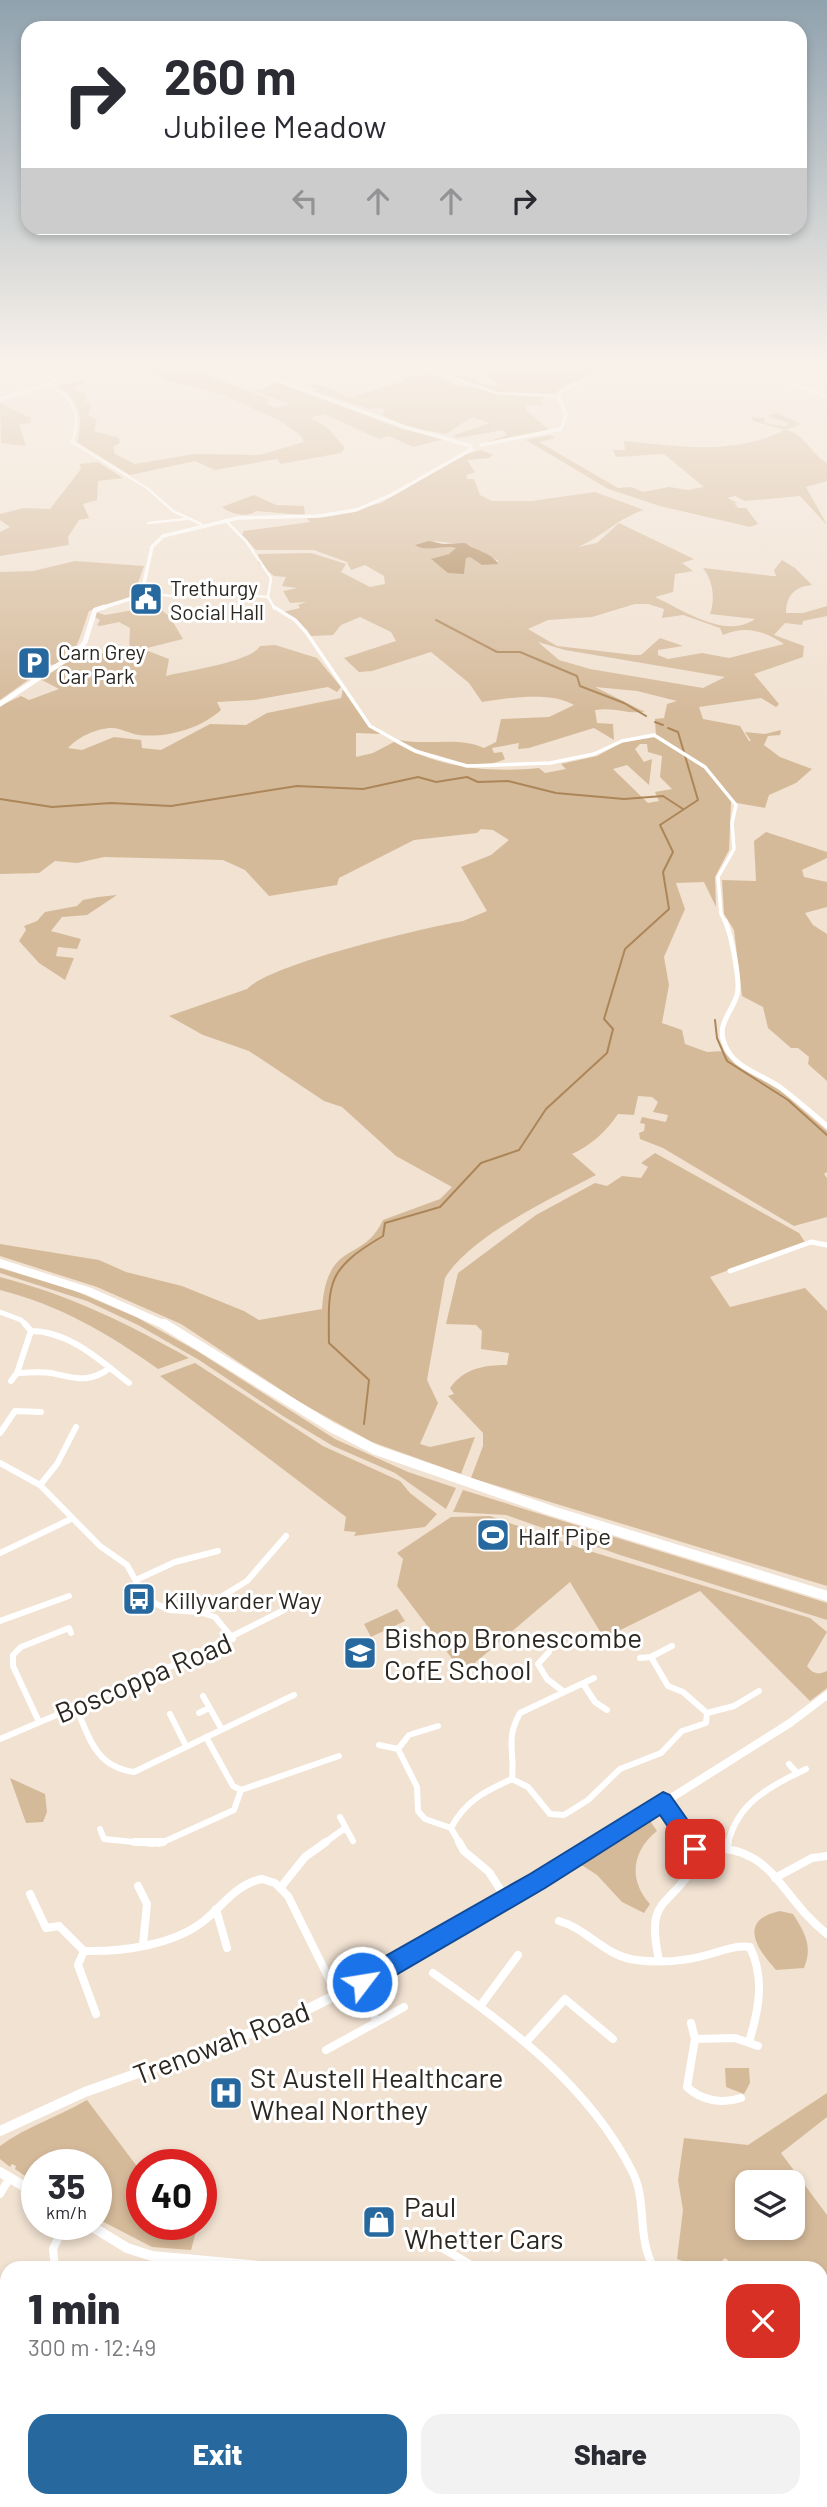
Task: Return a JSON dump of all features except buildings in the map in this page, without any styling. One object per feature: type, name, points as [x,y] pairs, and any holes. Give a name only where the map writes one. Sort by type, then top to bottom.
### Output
[{"type":"highway","points":[[0,1263],[88,1291],[160,1322],[331,1427],[376,1450],[552,1511],[827,1596]]},
{"type":"street","points":[[136,481],[173,511],[201,524]]},
{"type":"street","points":[[137,596],[142,590],[156,540],[201,524],[225,520],[262,516],[308,517],[357,509],[383,499],[414,481]]},
{"type":"street","points":[[148,523],[188,518]]},
{"type":"street","points":[[225,520],[236,527],[252,551],[256,564],[271,578],[268,597],[275,608],[295,620],[306,632],[321,658],[370,726],[433,758],[467,766],[550,763],[594,754],[622,741],[654,735],[668,741],[680,753],[705,768],[736,805],[732,823],[734,849],[718,877],[720,914],[730,932],[737,994],[724,1016],[723,1031],[728,1051],[746,1067],[779,1086],[827,1126]]},
{"type":"street","points":[[142,590],[156,594]]},
{"type":"street","points":[[0,704],[76,653],[85,642],[95,610],[137,596],[156,594],[206,592],[268,597]]},
{"type":"street","points":[[730,1272],[811,1242],[827,1245]]},
{"type":"street","points":[[0,1312],[21,1320],[31,1331],[48,1331],[110,1368],[129,1383]]},
{"type":"street","points":[[11,1381],[17,1373],[31,1331]]},
{"type":"street","points":[[17,1373],[51,1373],[71,1381],[83,1382],[110,1368]]},
{"type":"street","points":[[0,1433],[12,1412],[21,1408],[41,1412]]},
{"type":"street","points":[[40,1485],[57,1464],[76,1427]]},
{"type":"street","points":[[0,1463],[40,1485],[100,1546],[127,1565],[146,1599],[156,1606],[215,1617],[233,1639]]},
{"type":"street","points":[[0,1553],[71,1519]]},
{"type":"street","points":[[206,1614],[216,1600],[247,1581],[286,1536]]},
{"type":"street","points":[[136,1580],[175,1562],[209,1556],[218,1551]]},
{"type":"street","points":[[209,1556],[216,1563]]},
{"type":"street","points":[[0,1621],[59,1596],[69,1596]]},
{"type":"street","name":"Boscoppa Road","points":[[0,1739],[156,1675],[233,1639],[284,1610]]},
{"type":"street","points":[[39,1722],[13,1666],[13,1655],[32,1642],[69,1628],[71,1633]]},
{"type":"street","points":[[640,1658],[651,1657],[672,1646]]},
{"type":"street","points":[[549,1653],[538,1664],[547,1679],[565,1692]]},
{"type":"street","points":[[651,1657],[668,1686],[683,1692],[708,1713]]},
{"type":"street","points":[[512,1779],[514,1757],[509,1740],[520,1713],[594,1678]]},
{"type":"street","points":[[584,1685],[595,1702],[607,1710]]},
{"type":"street","points":[[708,1713],[734,1706],[759,1691]]},
{"type":"street","points":[[76,1707],[102,1763],[114,1772],[134,1772],[294,1695]]},
{"type":"street","name":"Trenowah Road","points":[[0,2131],[85,2092],[253,2034],[359,1984],[507,1899],[790,1723],[827,1695]]},
{"type":"street","points":[[203,1696],[221,1728]]},
{"type":"street","points":[[200,1713],[209,1708]]},
{"type":"street","points":[[512,1779],[528,1787],[550,1814],[564,1815],[587,1800],[620,1769],[661,1753],[682,1731],[705,1723],[708,1713]]},
{"type":"street","points":[[170,1714],[180,1723],[186,1746]]},
{"type":"street","points":[[398,1749],[409,1735],[438,1726]]},
{"type":"street","points":[[205,1737],[233,1786],[241,1790],[329,1755],[339,1756]]},
{"type":"street","points":[[379,1745],[398,1749]]},
{"type":"street","points":[[398,1749],[417,1787],[418,1811],[425,1819],[452,1828],[464,1851],[489,1872],[507,1899]]},
{"type":"street","points":[[789,1764],[797,1773]]},
{"type":"street","points":[[727,1846],[729,1828],[737,1812],[750,1800],[806,1769]]},
{"type":"street","points":[[452,1828],[459,1808],[466,1801],[512,1779]]},
{"type":"street","points":[[100,1829],[104,1839],[158,1844],[234,1810],[241,1790]]},
{"type":"street","points":[[659,1960],[654,1937],[660,1905],[692,1873],[695,1849],[663,1802]]},
{"type":"street","points":[[340,1817],[353,1841]]},
{"type":"street","points":[[281,1887],[316,1847],[345,1828]]},
{"type":"street","points":[[695,1849],[727,1846],[743,1851],[760,1862],[802,1913],[827,1934]]},
{"type":"street","points":[[775,1878],[812,1858],[827,1856]]},
{"type":"street","points":[[84,1951],[142,1944],[194,1928],[236,1889],[254,1880],[268,1880],[281,1887],[338,1995]]},
{"type":"street","points":[[138,1886],[146,1904],[142,1944]]},
{"type":"street","points":[[30,1894],[46,1928],[60,1926],[84,1951]]},
{"type":"street","points":[[216,1909],[227,1948]]},
{"type":"street","points":[[569,1923],[575,1915]]},
{"type":"street","points":[[559,1921],[569,1923],[605,1952],[637,1961],[703,1956],[742,1945],[750,1947],[756,1956],[761,1997],[750,2042]]},
{"type":"street","points":[[84,1951],[78,1965],[96,2014]]},
{"type":"street","points":[[481,2005],[518,1955]]},
{"type":"street","points":[[433,1973],[481,2005],[526,2042],[591,2110],[632,2172],[643,2204],[644,2251],[650,2261]]},
{"type":"street","points":[[359,1984],[377,2022]]},
{"type":"street","points":[[526,2042],[565,1999],[613,2039]]},
{"type":"street","points":[[326,2050],[404,2007]]},
{"type":"street","points":[[691,2023],[695,2039],[693,2061],[687,2081],[692,2093],[731,2104],[741,2098]]},
{"type":"street","points":[[695,2039],[719,2037],[758,2046]]},
{"type":"street","points":[[0,2194],[5,2175],[21,2184]]},
{"type":"street","points":[[112,2239],[127,2248],[174,2261]]},
{"type":"street","points":[[54,2261],[53,2249],[57,2240]]},
{"type":"street","points":[[444,2249],[464,2261]]},
{"type":"shaded area","points":[[72,481],[98,481],[97,500],[83,504],[89,518],[79,520],[68,537],[69,545],[0,556],[0,532],[10,527],[0,520],[0,514],[24,508],[50,509]]},
{"type":"shaded area","points":[[418,481],[475,481],[480,495],[492,501],[532,501],[595,492],[644,510],[626,518],[578,547],[597,543],[619,523],[694,559],[682,563],[693,571],[675,574],[673,592],[655,597],[691,615],[718,625],[731,626],[744,625],[755,619],[710,614],[712,589],[703,568],[776,576],[774,570],[782,560],[795,568],[812,585],[792,593],[786,613],[803,613],[827,606],[827,616],[803,621],[802,625],[785,623],[774,635],[804,646],[803,657],[754,674],[779,704],[776,707],[761,698],[699,707],[703,719],[740,726],[749,741],[745,732],[765,734],[781,730],[780,735],[768,736],[764,745],[780,757],[812,769],[796,783],[769,795],[765,808],[731,802],[729,850],[715,877],[716,907],[704,882],[676,883],[685,909],[664,957],[669,985],[662,1023],[682,1030],[685,1044],[707,1052],[723,1051],[735,1064],[781,1091],[827,1131],[827,1172],[824,1174],[827,1178],[827,1217],[794,1226],[663,1148],[640,1139],[639,1133],[644,1131],[645,1124],[640,1123],[642,1117],[666,1122],[668,1115],[653,1112],[658,1102],[652,1097],[638,1096],[634,1115],[618,1114],[598,1137],[572,1154],[596,1175],[492,1233],[457,1262],[445,1278],[427,1380],[438,1403],[420,1444],[430,1447],[475,1437],[461,1474],[372,1442],[301,1403],[181,1324],[97,1287],[0,1256],[0,1244],[99,1260],[126,1272],[182,1286],[244,1311],[259,1320],[322,1309],[325,1287],[338,1261],[375,1234],[383,1220],[440,1199],[452,1187],[396,1156],[342,1107],[324,1101],[249,1051],[203,1035],[169,1016],[247,989],[261,979],[315,958],[463,921],[487,911],[461,867],[491,855],[509,840],[493,830],[481,829],[477,833],[414,840],[339,878],[337,885],[269,896],[245,870],[223,860],[104,857],[77,863],[55,861],[39,873],[0,874],[0,706],[21,696],[29,700],[59,689],[40,679],[77,655],[129,651],[130,628],[119,622],[97,625],[100,620],[93,616],[96,612],[105,615],[157,606],[170,617],[183,639],[143,649],[169,659],[166,676],[232,661],[245,657],[260,646],[275,645],[317,658],[341,687],[337,692],[328,687],[254,700],[217,702],[221,710],[213,717],[183,731],[150,736],[106,728],[88,734],[68,748],[82,750],[114,737],[141,740],[142,748],[161,750],[210,724],[246,725],[267,713],[341,698],[343,689],[369,726],[381,734],[356,733],[356,757],[373,753],[394,742],[428,758],[464,767],[501,770],[539,768],[545,773],[566,769],[561,764],[597,756],[623,742],[656,737],[655,719],[664,718],[667,704],[677,701],[637,691],[595,687],[645,712],[595,710],[597,723],[613,724],[614,740],[594,728],[529,748],[518,749],[519,743],[492,748],[494,753],[502,752],[505,759],[479,765],[436,757],[399,740],[464,743],[484,748],[496,742],[501,719],[549,717],[574,705],[542,697],[482,702],[469,683],[431,652],[372,671],[359,672],[344,658],[396,641],[391,632],[360,617],[341,625],[333,635],[311,636],[296,619],[283,612],[300,608],[298,605],[306,602],[290,603],[283,591],[297,588],[282,586],[286,577],[274,576],[258,563],[258,554],[311,553],[346,564],[341,572],[370,587],[385,584],[384,576],[365,565],[351,570],[347,562],[314,550],[256,550],[242,535],[244,531],[310,522],[307,518],[332,516],[381,503]],"holes":[[[434,541],[469,545],[499,561],[482,565],[470,556],[466,557],[464,574],[431,560],[450,554],[456,548],[439,546]],[[635,604],[648,604],[664,609],[662,618],[683,615],[720,628],[723,635],[739,630],[755,631],[784,644],[729,658],[702,653],[668,659],[658,655],[658,650],[683,646],[660,638],[641,655],[634,655],[557,646],[528,629],[548,620],[592,617]],[[538,642],[565,650],[725,677],[703,688],[590,669],[559,660]],[[640,744],[647,744],[648,752],[662,756],[660,777],[672,789],[655,792],[659,801],[648,803],[613,769],[627,765],[649,785],[652,759],[644,762],[635,749]]]},
{"type":"shaded area","points":[[595,481],[606,481],[618,488],[631,487],[643,492],[669,487],[688,490],[704,487],[697,481],[827,481],[806,487],[827,525],[800,496],[745,501],[735,496],[727,498],[738,503],[734,503],[738,508],[746,508],[758,524],[750,527],[660,506],[608,489]]},
{"type":"shaded area","points":[[254,495],[276,505],[304,506],[305,515],[256,511],[239,514],[222,507]]},
{"type":"shaded area","points":[[429,541],[443,544],[465,543],[488,555],[498,564],[482,565],[470,557],[466,558],[464,574],[448,573],[431,559],[449,554],[456,548],[424,548],[415,545]]},
{"type":"shaded area","points":[[75,561],[144,566],[133,597],[89,611],[75,648],[69,656],[53,665],[31,661],[29,665],[33,666],[35,675],[0,700],[0,572],[33,571]]},
{"type":"shaded area","points":[[766,832],[827,852],[827,858],[802,870],[804,877],[827,882],[827,907],[805,913],[813,925],[827,934],[827,1081],[808,1064],[809,1057],[798,1048],[791,1048],[768,1028],[763,1007],[742,996],[734,930],[724,914],[722,880],[756,881],[754,841]]},
{"type":"shaded area","points":[[117,895],[87,915],[62,917],[51,931],[81,939],[77,949],[58,947],[56,956],[74,958],[65,980],[39,963],[19,941],[26,930],[24,926],[37,921],[45,912],[77,906],[83,900]]},
{"type":"shaded area","points":[[655,1153],[799,1233],[805,1242],[710,1277],[730,1307],[805,1288],[827,1311],[827,1586],[471,1478],[483,1446],[483,1433],[448,1396],[454,1394],[450,1388],[468,1372],[507,1365],[509,1353],[481,1349],[482,1331],[476,1325],[446,1324],[458,1273],[536,1215],[595,1183],[607,1186],[622,1176],[641,1178],[648,1167],[641,1163]]},
{"type":"shaded area","points":[[0,1268],[73,1290],[136,1317],[197,1351],[335,1439],[408,1472],[456,1488],[446,1509],[395,1473],[333,1446],[199,1360],[138,1325],[87,1301],[0,1273]]},
{"type":"shaded area","points":[[0,1277],[97,1311],[189,1358],[158,1369],[121,1344],[63,1312],[0,1290]]},
{"type":"shaded area","points":[[195,1363],[323,1446],[400,1481],[410,1493],[437,1514],[425,1527],[354,1536],[356,1532],[344,1531],[346,1517],[160,1376]]},
{"type":"shaded area","points":[[463,1490],[827,1603],[827,1620],[620,1555],[506,1515],[453,1512]]},
{"type":"shaded area","points":[[490,1516],[586,1550],[810,1618],[827,1632],[807,1666],[816,1673],[827,1671],[827,1688],[810,1701],[700,1591],[604,1638],[570,1582],[463,1673],[397,1586],[403,1559],[397,1553],[451,1517]]},
{"type":"shaded area","points":[[397,1609],[405,1621],[371,1637],[364,1624]]},
{"type":"shaded area","points":[[10,1778],[45,1794],[47,1812],[43,1822],[26,1823]]},
{"type":"shaded area","points":[[648,1818],[657,1831],[642,1847],[636,1866],[638,1885],[650,1904],[644,1913],[622,1902],[597,1875],[577,1862]]},
{"type":"shaded area","points":[[780,1911],[793,1914],[804,1934],[808,1953],[804,1968],[776,1970],[757,1944],[755,1928],[759,1921]]},
{"type":"shaded area","points":[[725,2068],[749,2068],[750,2083],[744,2094],[726,2087]]},
{"type":"shaded area","points":[[827,2093],[827,2117],[781,2153],[794,2170],[735,2170],[735,2240],[805,2240],[805,2185],[827,2215],[827,2261],[677,2259],[683,2210],[678,2180],[684,2138],[748,2145]]},
{"type":"shaded area","points":[[87,2100],[126,2152],[126,2234],[112,2226],[112,2149],[21,2149],[21,2173],[15,2169],[16,2166],[12,2164],[10,2167],[0,2159],[0,2146]]},
{"type":"shaded area","points":[[138,2240],[194,2240],[191,2250],[152,2247]]},
{"type":"waterway","points":[[436,620],[497,652],[520,652],[577,676],[580,686],[624,703],[646,716]]},
{"type":"waterway","points":[[655,722],[663,725]]},
{"type":"waterway","points":[[364,1424],[369,1380],[329,1343],[329,1305],[335,1279],[351,1258],[383,1236],[385,1223],[440,1207],[481,1163],[519,1150],[546,1109],[607,1053],[613,1029],[604,1019],[625,949],[669,909],[663,872],[673,852],[660,825],[698,800],[678,732],[668,728]]},
{"type":"waterway","points":[[0,799],[52,807],[111,803],[171,806],[297,786],[363,789],[418,777],[436,782],[467,777],[478,782],[508,781],[556,793],[624,799],[663,796],[683,809]]},
{"type":"waterway","points":[[715,1020],[717,1038],[727,1061],[788,1100],[827,1135]]},
{"type":"place","name":"Trethurgy Social Hall","points":[[146,599]]},
{"type":"place","name":"Carn Grey Car Park","points":[[34,663]]},
{"type":"place","name":"Half Pipe","points":[[493,1535]]},
{"type":"place","name":"Killyvarder Way","points":[[139,1599]]},
{"type":"place","name":"Bishop Bronescombe CofE School","points":[[360,1653]]},
{"type":"place","name":"St Austell Healthcare Wheal Northey","points":[[226,2093]]},
{"type":"place","name":"Paul Whetter Cars","points":[[379,2222]]},
{"type":"route","points":[[362,1982],[507,1899],[663,1802],[690,1837],[695,1849]]}]
